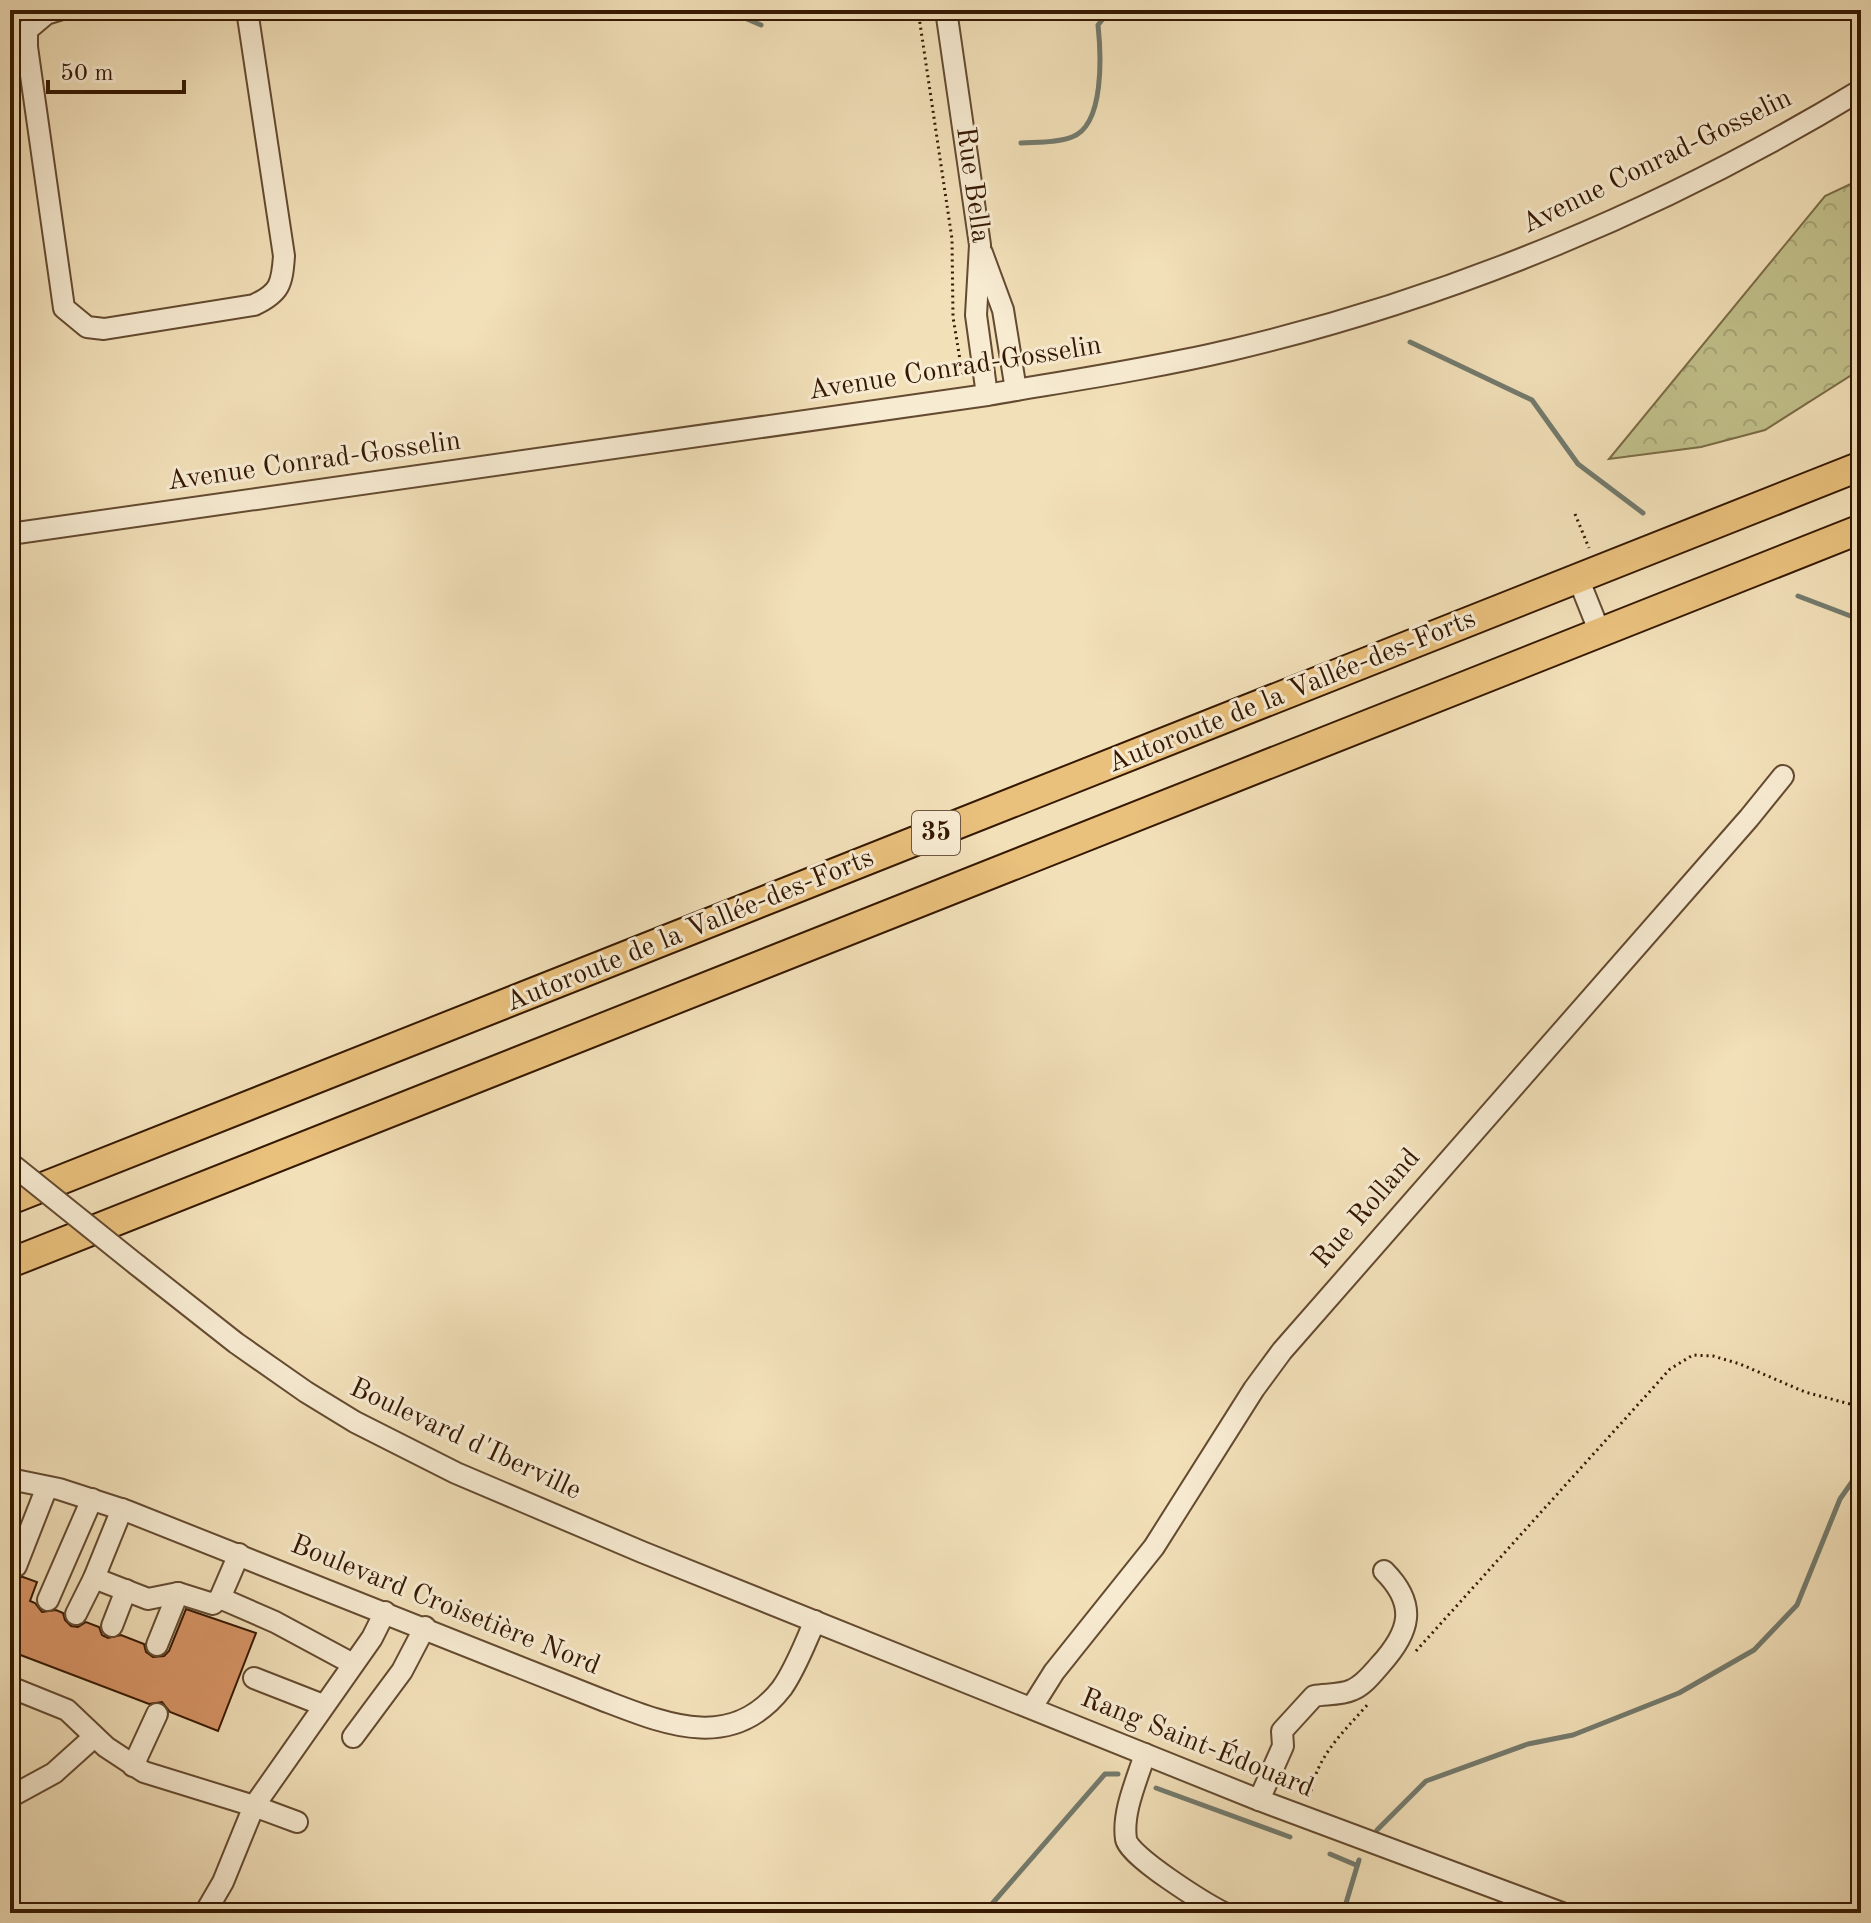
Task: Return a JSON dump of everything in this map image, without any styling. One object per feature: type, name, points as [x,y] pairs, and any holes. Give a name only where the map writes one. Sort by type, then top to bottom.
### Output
[{"type":"highway","name":"Autoroute de la Vallée-des-Forts","points":[[10,1200],[1861,466]]},
{"type":"highway","name":"Autoroute de la Vallée-des-Forts","points":[[10,1263],[1861,529]]},
{"type":"street","points":[[59,10],[46,14],[27,30],[27,47],[64,308],[87,327],[104,329],[254,305],[272,297],[282,279],[284,256],[247,10]]},
{"type":"street","name":"Rue Bella","points":[[946,10],[980,245],[1003,310],[1016,390]]},
{"type":"street","name":"Avenue Conrad-Gosselin","points":[[10,534],[987,395],[1147,367],[1272,339],[1362,314],[1488,271],[1603,225],[1754,152],[1861,90]]},
{"type":"street","name":"Rue Bella","points":[[980,245],[976,315],[987,395]]},
{"type":"street","points":[[1588,574],[1600,633]]},
{"type":"street","name":"Rue Rolland","points":[[1032,1707],[1054,1672],[1154,1547],[1254,1389],[1287,1344],[1783,776]]},
{"type":"street","name":"Boulevard d'Iberville","points":[[10,1163],[262,1362],[318,1400],[384,1437],[476,1482],[815,1621]]},
{"type":"street","name":"Boulevard Croisetière Nord","points":[[10,1479],[122,1509],[656,1720],[687,1728],[718,1728],[745,1719],[773,1698],[792,1671],[815,1621]]},
{"type":"street","points":[[16,1566],[47,1487]]},
{"type":"street","points":[[48,1600],[92,1499]]},
{"type":"street","points":[[76,1614],[122,1509]]},
{"type":"street","points":[[94,1578],[148,1599],[178,1593],[209,1604],[220,1598],[239,1554]]},
{"type":"street","points":[[1259,1800],[1283,1746],[1282,1731],[1314,1696],[1350,1691],[1359,1686],[1401,1639],[1406,1615],[1403,1596],[1398,1585],[1384,1571]]},
{"type":"street","points":[[112,1626],[126,1590]]},
{"type":"street","points":[[157,1645],[178,1593]]},
{"type":"street","points":[[220,1598],[275,1622],[353,1664]]},
{"type":"street","points":[[205,1913],[223,1882],[254,1806],[372,1638],[385,1612]]},
{"type":"street","name":"Rang Saint-Édouard","points":[[815,1621],[1312,1821],[1562,1913]]},
{"type":"street","points":[[353,1737],[402,1671],[425,1627]]},
{"type":"street","points":[[254,1678],[323,1705]]},
{"type":"street","points":[[10,1687],[67,1710],[94,1737],[144,1772],[297,1822]]},
{"type":"street","points":[[133,1766],[157,1714]]},
{"type":"street","points":[[10,1797],[54,1773],[94,1737]]},
{"type":"street","points":[[1145,1754],[1130,1804],[1126,1839],[1129,1847],[1153,1867],[1224,1913]]},
{"type":"path","name":"Rue Bella","points":[[918,10],[952,239],[953,317],[962,368]]},
{"type":"path","points":[[1575,514],[1588,574]]},
{"type":"path","points":[[1416,1652],[1670,1369],[1693,1355],[1726,1360],[1805,1392],[1861,1407]]},
{"type":"path","points":[[1312,1821],[1309,1796],[1315,1771],[1331,1746],[1373,1699]]},
{"type":"green space","points":[[1861,179],[1861,369],[1765,430],[1701,447],[1609,459],[1825,196]]},
{"type":"building","points":[[10,1577],[37,1582],[30,1601],[42,1612],[56,1610],[63,1613],[71,1626],[78,1627],[86,1622],[99,1627],[102,1635],[108,1638],[121,1635],[144,1644],[146,1652],[153,1657],[164,1656],[169,1651],[186,1609],[256,1633],[218,1731],[170,1712],[162,1702],[149,1704],[10,1651]]},
{"type":"waterway","points":[[726,10],[761,25]]},
{"type":"waterway","points":[[1021,143],[1060,140],[1083,130],[1096,104],[1100,70],[1098,25],[1110,10]]},
{"type":"waterway","points":[[1410,342],[1532,400],[1578,464],[1643,513]]},
{"type":"waterway","points":[[1798,596],[1861,620]]},
{"type":"waterway","points":[[1377,1830],[1426,1781],[1528,1744],[1573,1735],[1679,1693],[1754,1650],[1797,1605],[1840,1499],[1861,1469]]},
{"type":"waterway","points":[[984,1913],[1105,1774],[1118,1774]]},
{"type":"waterway","points":[[1156,1788],[1290,1837]]},
{"type":"waterway","points":[[1330,1854],[1356,1865]]},
{"type":"waterway","points":[[1343,1913],[1359,1860]]}]
